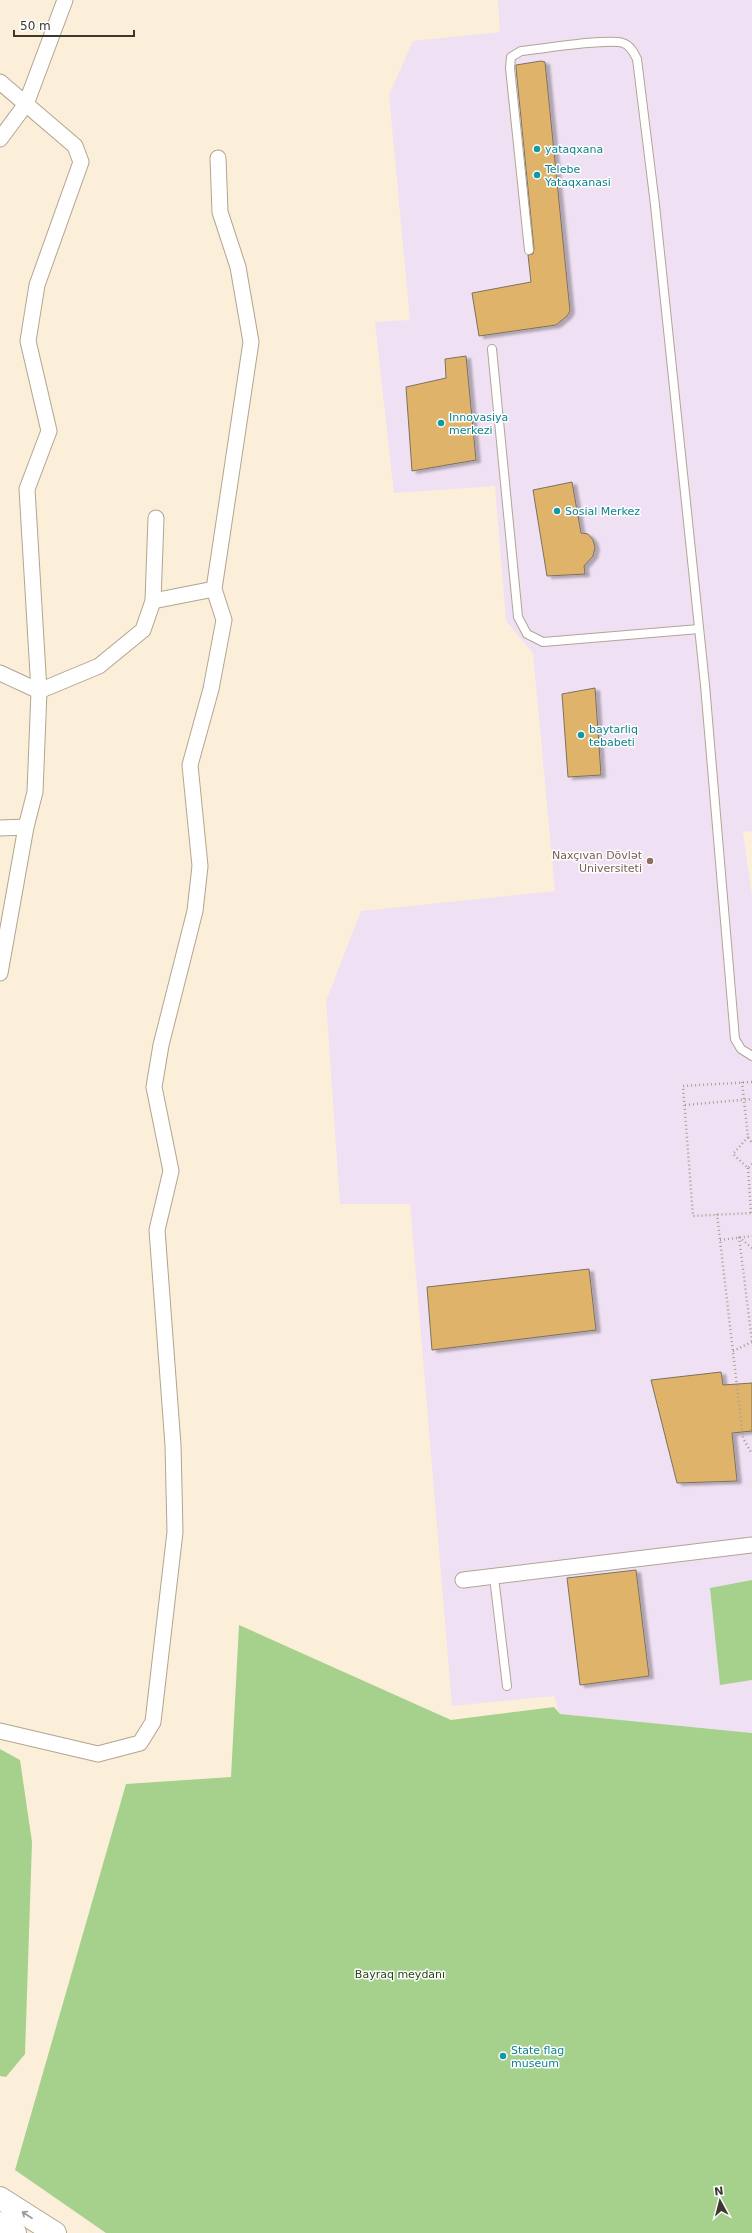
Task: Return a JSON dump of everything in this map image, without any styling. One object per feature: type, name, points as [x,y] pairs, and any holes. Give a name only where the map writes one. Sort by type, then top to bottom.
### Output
[{"type":"highway","points":[[0,2198],[55,2233]]},
{"type":"highway","points":[[0,2223],[15,2233]]},
{"type":"street","points":[[0,139],[26,104],[65,0]]},
{"type":"street","points":[[0,82],[75,146],[81,162],[37,285],[28,341],[49,432],[27,489],[39,691],[35,792],[26,827],[0,973]]},
{"type":"street","points":[[0,1731],[98,1754],[140,1743],[153,1722],[175,1532],[173,1445],[157,1230],[171,1171],[154,1087],[161,1045],[195,911],[200,866],[190,764],[211,689],[224,620],[214,589],[251,342],[238,267],[220,212],[218,158]]},
{"type":"street","points":[[0,673],[39,691],[99,666],[143,630],[153,600],[156,518]]},
{"type":"street","points":[[153,600],[214,589]]},
{"type":"street","points":[[0,828],[26,827]]},
{"type":"street","points":[[463,1580],[752,1545]]},
{"type":"lane","points":[[529,250],[510,68],[511,57],[521,51],[604,43],[624,43],[632,49],[637,59],[655,205],[699,629],[735,1040],[741,1049],[752,1056]]},
{"type":"lane","points":[[492,349],[518,617],[527,634],[543,642],[699,629]]},
{"type":"lane","points":[[494,1577],[507,1686]]},
{"type":"path","points":[[742,1082],[748,1137],[752,1143]]},
{"type":"path","points":[[748,1137],[733,1154],[748,1168],[752,1213],[693,1216],[683,1086],[752,1082]]},
{"type":"path","points":[[685,1105],[752,1099]]},
{"type":"path","points":[[748,1168],[752,1164]]},
{"type":"path","points":[[717,1214],[743,1438],[752,1454]]},
{"type":"path","points":[[720,1240],[752,1236]]},
{"type":"path","points":[[739,1238],[752,1248]]},
{"type":"path","points":[[733,1351],[752,1341],[739,1238]]},
{"type":"shaded area","name":"Naxçıvan Dövlət Universiteti","points":[[498,0],[752,0],[752,831],[743,832],[752,897],[752,1733],[559,1714],[554,1696],[452,1706],[410,1204],[340,1204],[326,1001],[361,911],[555,891],[533,653],[506,621],[495,486],[394,493],[375,322],[410,320],[389,95],[413,41],[500,32]]},
{"type":"green space","points":[[752,1580],[752,1680],[720,1685],[710,1588]]},
{"type":"green space","name":"Bayraq meydanı","points":[[239,1625],[451,1720],[554,1707],[560,1714],[752,1733],[752,2233],[106,2233],[15,2170],[126,1784],[231,1777]]},
{"type":"green space","points":[[0,1749],[20,1760],[32,1842],[25,2054],[6,2077],[0,2076]]},
{"type":"building","name":"Telebe Yataqxanasi","points":[[541,61],[545,62],[570,311],[567,316],[556,325],[479,336],[472,293],[531,282],[528,255],[533,254],[534,249],[516,65]]},
{"type":"building","name":"Innovasiya merkezi","points":[[466,356],[476,460],[412,471],[406,387],[446,378],[445,359]]},
{"type":"building","name":"Sosial Merkez","points":[[572,482],[581,533],[588,534],[593,540],[595,547],[593,556],[584,566],[585,574],[547,576],[533,490]]},
{"type":"building","name":"baytarliq tebabeti","points":[[595,688],[601,775],[568,777],[562,694]]},
{"type":"building","points":[[589,1269],[596,1330],[432,1350],[427,1287]]},
{"type":"building","points":[[721,1372],[723,1385],[752,1383],[752,1431],[732,1433],[737,1481],[677,1483],[651,1380]]},
{"type":"building","points":[[636,1570],[649,1676],[580,1685],[567,1578]]},
{"type":"place","name":"yataqxana","points":[[537,149]]},
{"type":"place","name":"Telebe Yataqxanasi","points":[[537,175]]},
{"type":"place","name":"Innovasiya merkezi","points":[[441,423]]},
{"type":"place","name":"Sosial Merkez","points":[[557,511]]},
{"type":"place","name":"baytarliq tebabeti","points":[[581,735]]},
{"type":"place","name":"Naxçıvan Dövlət Universiteti","points":[[650,861]]},
{"type":"place","name":"State flag museum","points":[[503,2056]]}]
